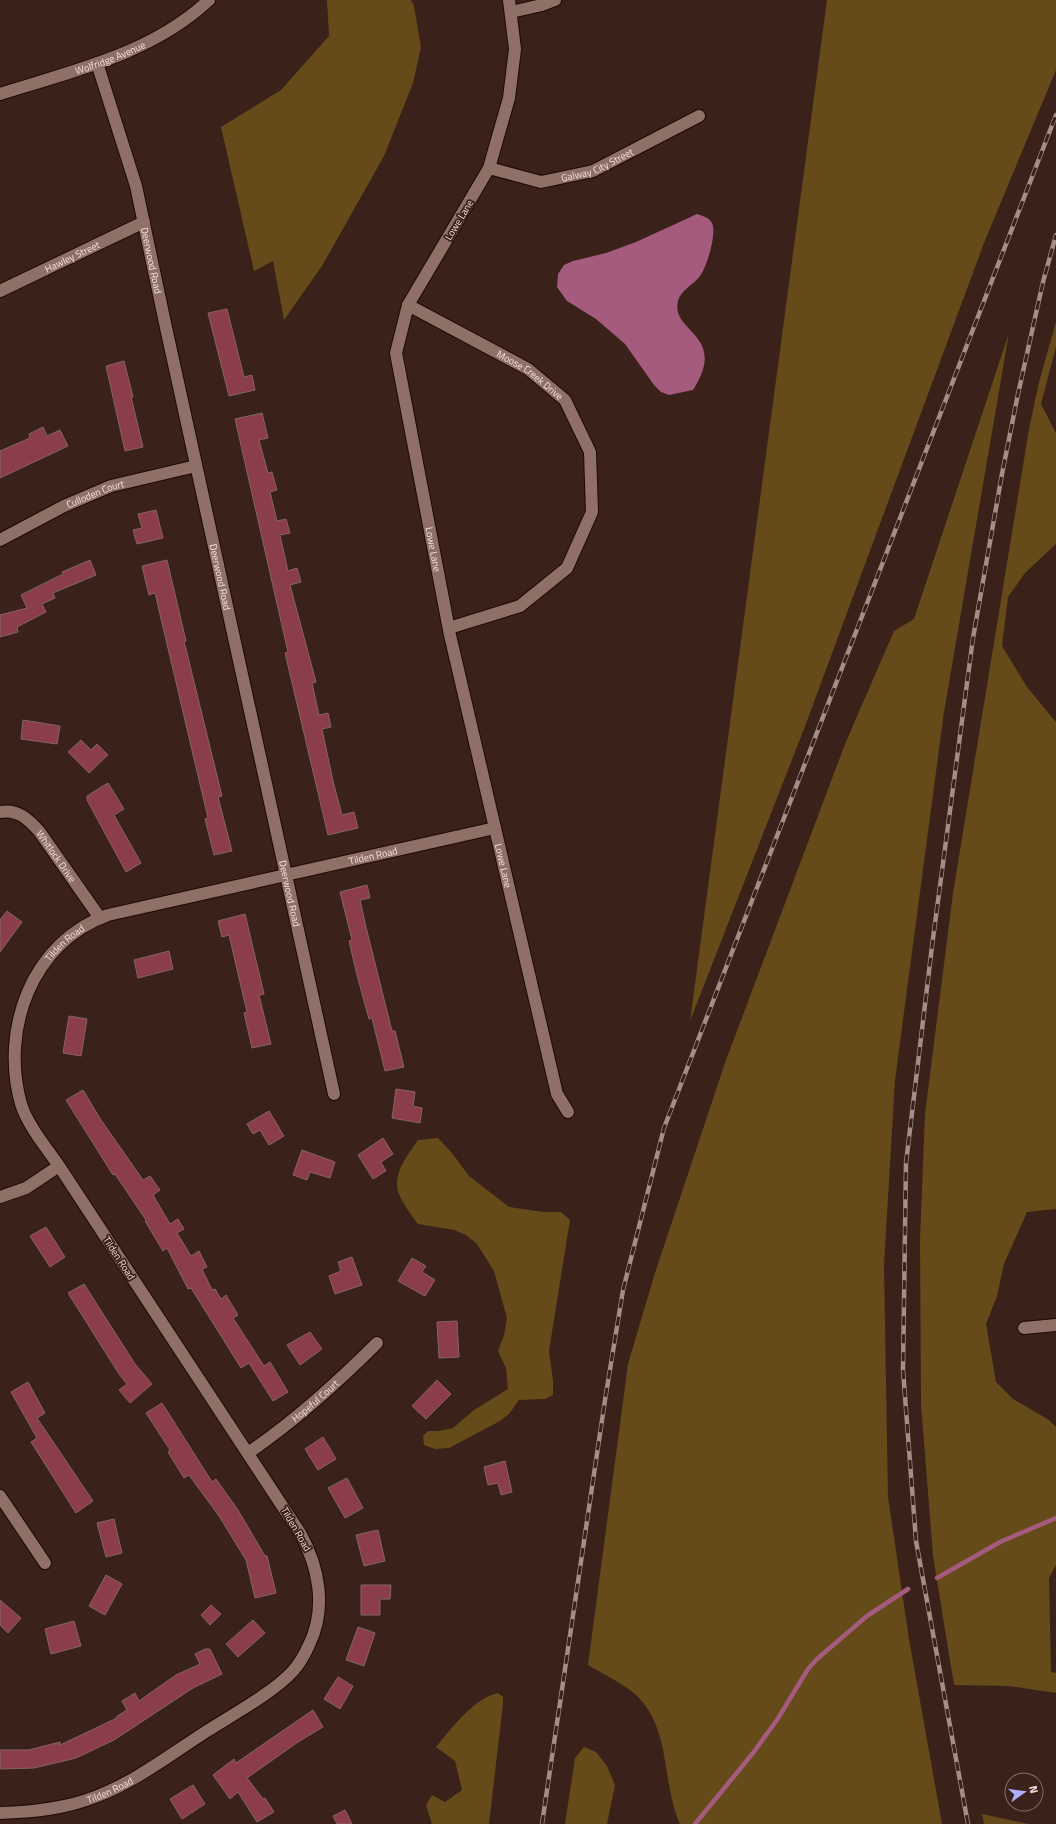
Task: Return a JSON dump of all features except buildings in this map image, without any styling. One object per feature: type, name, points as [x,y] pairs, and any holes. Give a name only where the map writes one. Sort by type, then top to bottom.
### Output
[{"type":"street","name":"Wolfridge Avenue","points":[[0,94],[97,63],[147,44],[170,32],[209,0]]},
{"type":"street","name":"Lowe Lane","points":[[509,0],[515,50],[509,98],[489,168],[408,305],[396,353],[449,628],[557,1094],[568,1112]]},
{"type":"street","points":[[511,12],[542,5],[555,0]]},
{"type":"street","name":"Deerwood Road","points":[[97,63],[136,186],[334,1094]]},
{"type":"street","name":"Galway City Street","points":[[489,168],[541,182],[593,171],[699,116]]},
{"type":"street","name":"Hawley Street","points":[[0,291],[144,222]]},
{"type":"street","name":"Moose Creek Drive","points":[[408,305],[528,369],[565,400],[590,452],[592,512],[567,568],[520,606],[449,628]]},
{"type":"street","name":"Culloden Court","points":[[0,540],[64,506],[111,486],[196,466]]},
{"type":"street","name":"Whitlock Drive","points":[[0,812],[15,812],[31,823],[64,864],[100,918]]},
{"type":"street","name":"Tilden Road","points":[[0,1813],[28,1812],[62,1807],[95,1797],[128,1781],[278,1684],[293,1671],[310,1644],[316,1627],[319,1608],[319,1588],[316,1567],[300,1533],[59,1166],[22,1106],[14,1072],[14,1037],[23,1000],[35,974],[60,946],[81,929],[100,918],[136,908],[495,828]]},
{"type":"street","points":[[0,1196],[26,1188],[59,1166]]},
{"type":"street","points":[[1024,1328],[1056,1325]]},
{"type":"street","name":"Hopeful Court","points":[[248,1453],[294,1420],[348,1373],[377,1343]]},
{"type":"street","points":[[0,1496],[45,1563]]},
{"type":"shaded area","points":[[327,0],[411,0],[414,6],[421,47],[413,83],[384,156],[322,266],[284,320],[273,261],[254,271],[221,127],[281,90],[329,36]]},
{"type":"shaded area","points":[[827,0],[1056,0],[1056,70],[984,243],[804,729],[690,1021]]},
{"type":"shaded area","points":[[697,214],[708,218],[711,221],[713,228],[712,242],[703,272],[679,297],[678,312],[682,321],[696,336],[702,346],[705,357],[702,371],[693,390],[669,395],[661,392],[654,385],[625,344],[596,319],[567,301],[557,287],[558,274],[564,265],[573,261],[606,253],[636,242]]},
{"type":"shaded area","points":[[1056,322],[1056,347],[1041,404],[1056,433],[1056,544],[1025,573],[1008,597],[1002,646],[1027,687],[1056,722],[1056,1209],[1027,1212],[1004,1264],[997,1296],[986,1324],[996,1382],[1013,1399],[1049,1420],[1056,1427],[1056,1565],[1049,1578],[1051,1672],[1056,1673],[1056,1693],[1009,1686],[954,1685],[933,1556],[921,1404],[920,1239],[925,1114],[953,893],[1029,429],[1039,382]]},
{"type":"shaded area","points":[[1009,333],[944,712],[895,1080],[884,1265],[888,1497],[909,1639],[942,1824],[680,1824],[670,1791],[660,1739],[655,1723],[647,1708],[630,1690],[588,1665],[628,1364],[654,1276],[726,1060],[845,744],[894,631],[914,619]]},
{"type":"shaded area","points":[[438,1138],[452,1153],[469,1176],[509,1207],[544,1212],[561,1212],[570,1220],[549,1351],[553,1381],[553,1395],[545,1399],[519,1400],[509,1414],[500,1421],[449,1448],[435,1449],[424,1445],[423,1436],[428,1431],[439,1431],[453,1428],[474,1410],[508,1389],[506,1368],[498,1351],[504,1335],[507,1318],[494,1271],[477,1244],[466,1235],[454,1230],[418,1224],[399,1195],[397,1180],[401,1167],[407,1156],[418,1140]]},
{"type":"shaded area","points":[[498,1693],[503,1697],[503,1704],[489,1824],[432,1824],[426,1805],[432,1795],[445,1802],[462,1790],[455,1761],[436,1747],[456,1723],[480,1701]]},
{"type":"shaded area","points":[[584,1747],[596,1752],[607,1766],[615,1785],[607,1824],[565,1824],[575,1758]]},
{"type":"shaded area","points":[[982,1814],[1029,1824],[984,1824]]},
{"type":"waterway","points":[[937,1578],[1000,1542],[1056,1518]]},
{"type":"waterway","points":[[695,1824],[753,1753],[777,1720],[808,1669],[817,1659],[867,1616],[908,1589]]},
{"type":"railway","points":[[542,1824],[605,1400],[623,1290],[664,1128],[1056,115]]},
{"type":"railway","points":[[968,1824],[916,1541],[903,1370],[906,1163],[932,946],[973,638],[1002,474],[1018,394],[1043,282],[1056,235]]}]
